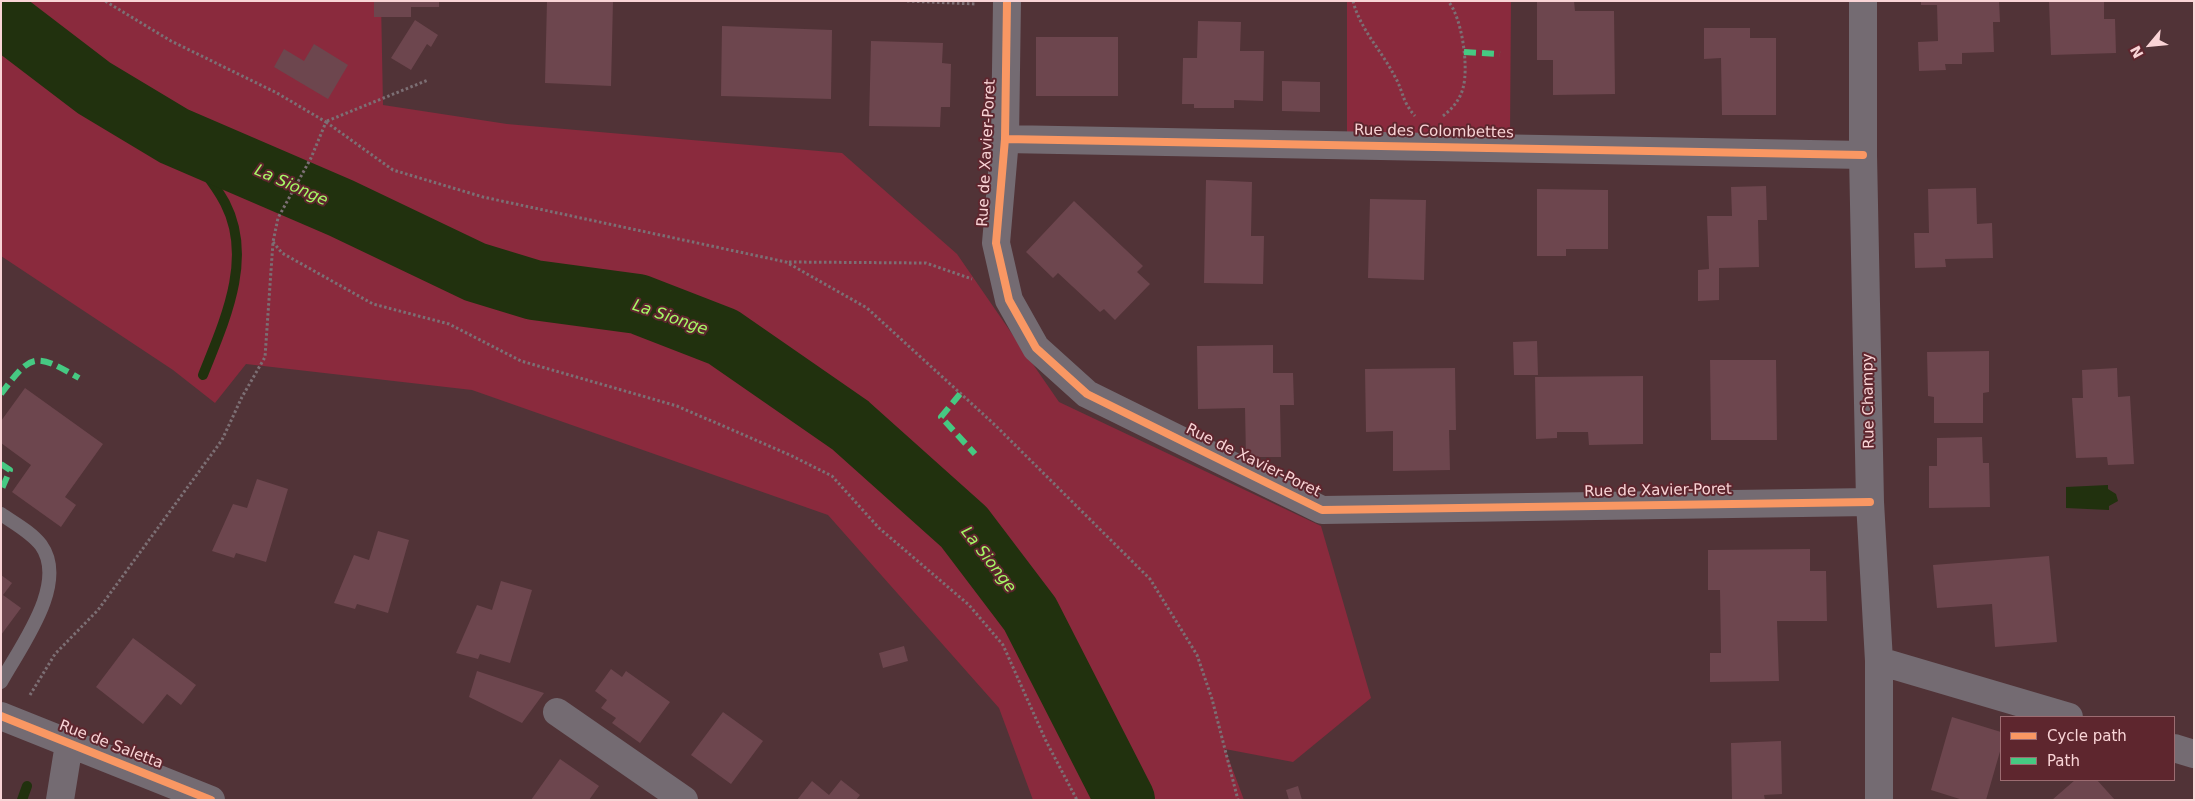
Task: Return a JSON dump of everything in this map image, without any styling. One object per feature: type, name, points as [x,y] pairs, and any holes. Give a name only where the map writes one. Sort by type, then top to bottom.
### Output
[{"type":"street","name":"Rue Champy","points":[[1863,1],[1863,155],[1870,502],[1879,661],[1879,800]]},
{"type":"street","name":"Rue de Xavier-Poret","points":[[1007,3],[1005,139],[996,243],[1009,300],[1036,348],[1087,394],[1322,510],[1870,502]]},
{"type":"street","name":"Rue des Colombettes","points":[[1005,139],[1428,137],[1863,155]]},
{"type":"street","points":[[1879,661],[2066,716]]},
{"type":"street","points":[[557,712],[684,800]]},
{"type":"street","name":"Rue de Saletta","points":[[8,720],[211,800]]},
{"type":"street","points":[[60,800],[69,744]]},
{"type":"street","points":[[2175,748],[2194,754]]},
{"type":"lane","points":[[1,514],[38,541],[45,552],[51,572],[45,604],[1,682]]},
{"type":"path","points":[[105,1],[171,41],[277,93],[326,122],[392,170],[410,176],[483,197],[786,262],[926,263],[978,281]]},
{"type":"path","points":[[907,1],[1007,3]]},
{"type":"path","points":[[1353,1],[1363,26],[1395,76],[1405,104],[1428,137],[1454,107],[1464,88],[1464,52],[1460,23],[1454,8],[1448,1]]},
{"type":"path","points":[[8,720],[22,709],[55,654],[98,610],[222,440],[242,397],[265,357],[273,242],[278,218],[311,158],[326,122],[428,80]]},
{"type":"path","points":[[273,242],[282,253],[373,304],[449,324],[521,361],[677,406],[790,455],[832,476],[879,528],[969,605],[1003,645],[1046,741],[1076,800]]},
{"type":"path","points":[[786,262],[868,308],[995,425],[1150,579],[1197,656],[1212,699],[1238,800]]},
{"type":"shaded area","points":[[1,1],[381,1],[383,105],[507,124],[842,153],[957,254],[1059,402],[1321,526],[1371,698],[1293,762],[1225,749],[1244,800],[1033,800],[999,708],[828,515],[472,390],[246,364],[215,403],[173,370],[1,256]]},
{"type":"shaded area","points":[[1347,1],[1511,1],[1510,137],[1347,134]]},
{"type":"shaded area","points":[[2108,485],[2108,489],[2116,494],[2118,501],[2109,506],[2109,510],[2066,508],[2066,487]]},
{"type":"building","points":[[374,1],[439,1],[439,7],[411,7],[411,17],[374,17]]},
{"type":"building","points":[[547,1],[613,1],[611,86],[545,83]]},
{"type":"building","points":[[1537,1],[1574,1],[1575,11],[1614,11],[1615,94],[1553,95],[1553,60],[1537,60]]},
{"type":"building","points":[[1921,1],[1999,1],[2000,22],[1993,22],[1994,52],[1962,53],[1962,64],[1945,64],[1946,70],[1919,71],[1918,42],[1938,41],[1937,5],[1921,5]]},
{"type":"building","points":[[2049,1],[2104,1],[2104,19],[2115,19],[2116,53],[2051,55]]},
{"type":"building","points":[[415,20],[438,35],[431,47],[427,44],[411,70],[391,58]]},
{"type":"building","points":[[1198,21],[1241,22],[1240,51],[1264,51],[1263,101],[1234,100],[1234,108],[1194,108],[1194,104],[1182,104],[1183,58],[1197,58]]},
{"type":"building","points":[[722,26],[832,30],[831,99],[721,96]]},
{"type":"building","points":[[1704,28],[1750,28],[1750,38],[1776,38],[1776,115],[1722,115],[1721,58],[1704,59]]},
{"type":"building","points":[[1036,37],[1118,37],[1118,96],[1036,96]]},
{"type":"building","points":[[871,41],[943,43],[942,63],[951,64],[950,107],[941,107],[940,127],[869,126]]},
{"type":"building","points":[[314,44],[348,65],[328,99],[274,67],[284,49],[304,61]]},
{"type":"building","points":[[1282,81],[1320,82],[1320,112],[1282,111]]},
{"type":"building","points":[[1206,180],[1252,182],[1251,236],[1264,236],[1263,284],[1204,283]]},
{"type":"building","points":[[1766,186],[1767,220],[1758,220],[1759,267],[1719,268],[1719,300],[1698,301],[1698,270],[1709,269],[1707,216],[1732,216],[1731,187]]},
{"type":"building","points":[[1976,188],[1977,224],[1992,223],[1993,258],[1945,259],[1946,267],[1915,268],[1914,233],[1929,233],[1928,189]]},
{"type":"building","points":[[1537,189],[1608,190],[1608,249],[1566,249],[1566,256],[1537,256]]},
{"type":"building","points":[[1370,199],[1426,200],[1424,280],[1368,278]]},
{"type":"building","points":[[1074,201],[1143,266],[1137,272],[1150,284],[1115,320],[1104,309],[1100,312],[1058,273],[1053,278],[1026,252]]},
{"type":"building","points":[[1537,341],[1538,375],[1514,375],[1513,342]]},
{"type":"building","points":[[1273,345],[1273,373],[1293,373],[1294,405],[1280,405],[1281,457],[1246,457],[1245,408],[1198,409],[1197,346]]},
{"type":"building","points":[[1989,351],[1989,392],[1983,393],[1983,423],[1934,423],[1934,397],[1928,396],[1927,352]]},
{"type":"building","points":[[1710,360],[1776,360],[1777,440],[1711,440]]},
{"type":"building","points":[[1455,368],[1456,430],[1449,430],[1450,470],[1393,471],[1393,431],[1366,432],[1365,369]]},
{"type":"building","points":[[2117,368],[2118,397],[2130,396],[2134,464],[2108,465],[2107,457],[2076,458],[2072,398],[2083,398],[2082,370]]},
{"type":"building","points":[[1643,376],[1643,444],[1589,445],[1588,432],[1557,432],[1557,438],[1536,439],[1535,377]]},
{"type":"building","points":[[25,388],[103,444],[65,497],[76,505],[61,527],[12,492],[31,465],[1,443],[1,421]]},
{"type":"building","points":[[1982,437],[1983,463],[1989,463],[1990,507],[1929,508],[1929,466],[1937,466],[1937,438]]},
{"type":"building","points":[[257,479],[288,489],[266,562],[236,553],[234,558],[212,551],[233,504],[247,508]]},
{"type":"building","points":[[378,531],[409,540],[388,613],[357,604],[355,609],[334,603],[354,555],[369,560]]},
{"type":"building","points":[[1810,549],[1810,571],[1826,571],[1827,621],[1777,621],[1779,681],[1710,682],[1710,653],[1721,653],[1720,590],[1708,590],[1708,550]]},
{"type":"building","points":[[2049,556],[2057,642],[1995,647],[1992,604],[1937,608],[1933,565]]},
{"type":"building","points":[[1,575],[12,583],[3,595],[21,608],[1,635]]},
{"type":"building","points":[[501,581],[532,590],[510,663],[480,654],[478,659],[456,653],[477,605],[492,610]]},
{"type":"building","points":[[133,638],[196,685],[181,705],[167,694],[143,724],[96,687]]},
{"type":"building","points":[[904,646],[908,661],[883,668],[879,653]]},
{"type":"building","points":[[611,669],[622,677],[626,671],[670,702],[640,743],[612,723],[616,718],[601,708],[607,700],[595,691]]},
{"type":"building","points":[[477,671],[544,693],[522,723],[469,697]]},
{"type":"building","points":[[723,712],[763,741],[731,784],[691,755]]},
{"type":"building","points":[[1952,717],[2000,732],[2000,751],[1986,800],[1963,800],[1931,790]]},
{"type":"building","points":[[1781,741],[1782,794],[1764,795],[1765,800],[1732,800],[1731,743]]},
{"type":"building","points":[[560,759],[599,786],[589,800],[531,800]]},
{"type":"building","points":[[841,780],[860,795],[856,800],[797,800],[812,781],[829,795]]},
{"type":"building","points":[[2074,781],[2098,781],[2115,800],[2052,800]]},
{"type":"building","points":[[1298,786],[1302,800],[1289,800],[1286,790]]},
{"type":"waterway","name":"La Sionge","points":[[1,17],[94,88],[174,136],[341,208],[475,272],[534,290],[638,304],[723,337],[850,425],[964,527],[1030,614],[1125,800]]},
{"type":"waterway","points":[[174,136],[195,160],[220,194],[233,224],[237,246],[233,290],[227,312],[203,375]]},
{"type":"waterway","points":[[22,800],[27,786]]},
{"type":"marked path","points":[[1464,52],[1500,54]]},
{"type":"marked path","points":[[1,394],[20,370],[35,361],[53,364],[79,378]]},
{"type":"marked path","points":[[960,394],[941,417],[975,454]]},
{"type":"marked path","points":[[1,464],[10,470],[1,491]]},
{"type":"cycle path","points":[[1007,1],[1005,139],[996,243],[1009,300],[1036,348],[1087,394],[1322,510],[1870,502]]},
{"type":"cycle path","points":[[1005,139],[1863,155]]},
{"type":"cycle path","points":[[1,716],[211,800]]}]
